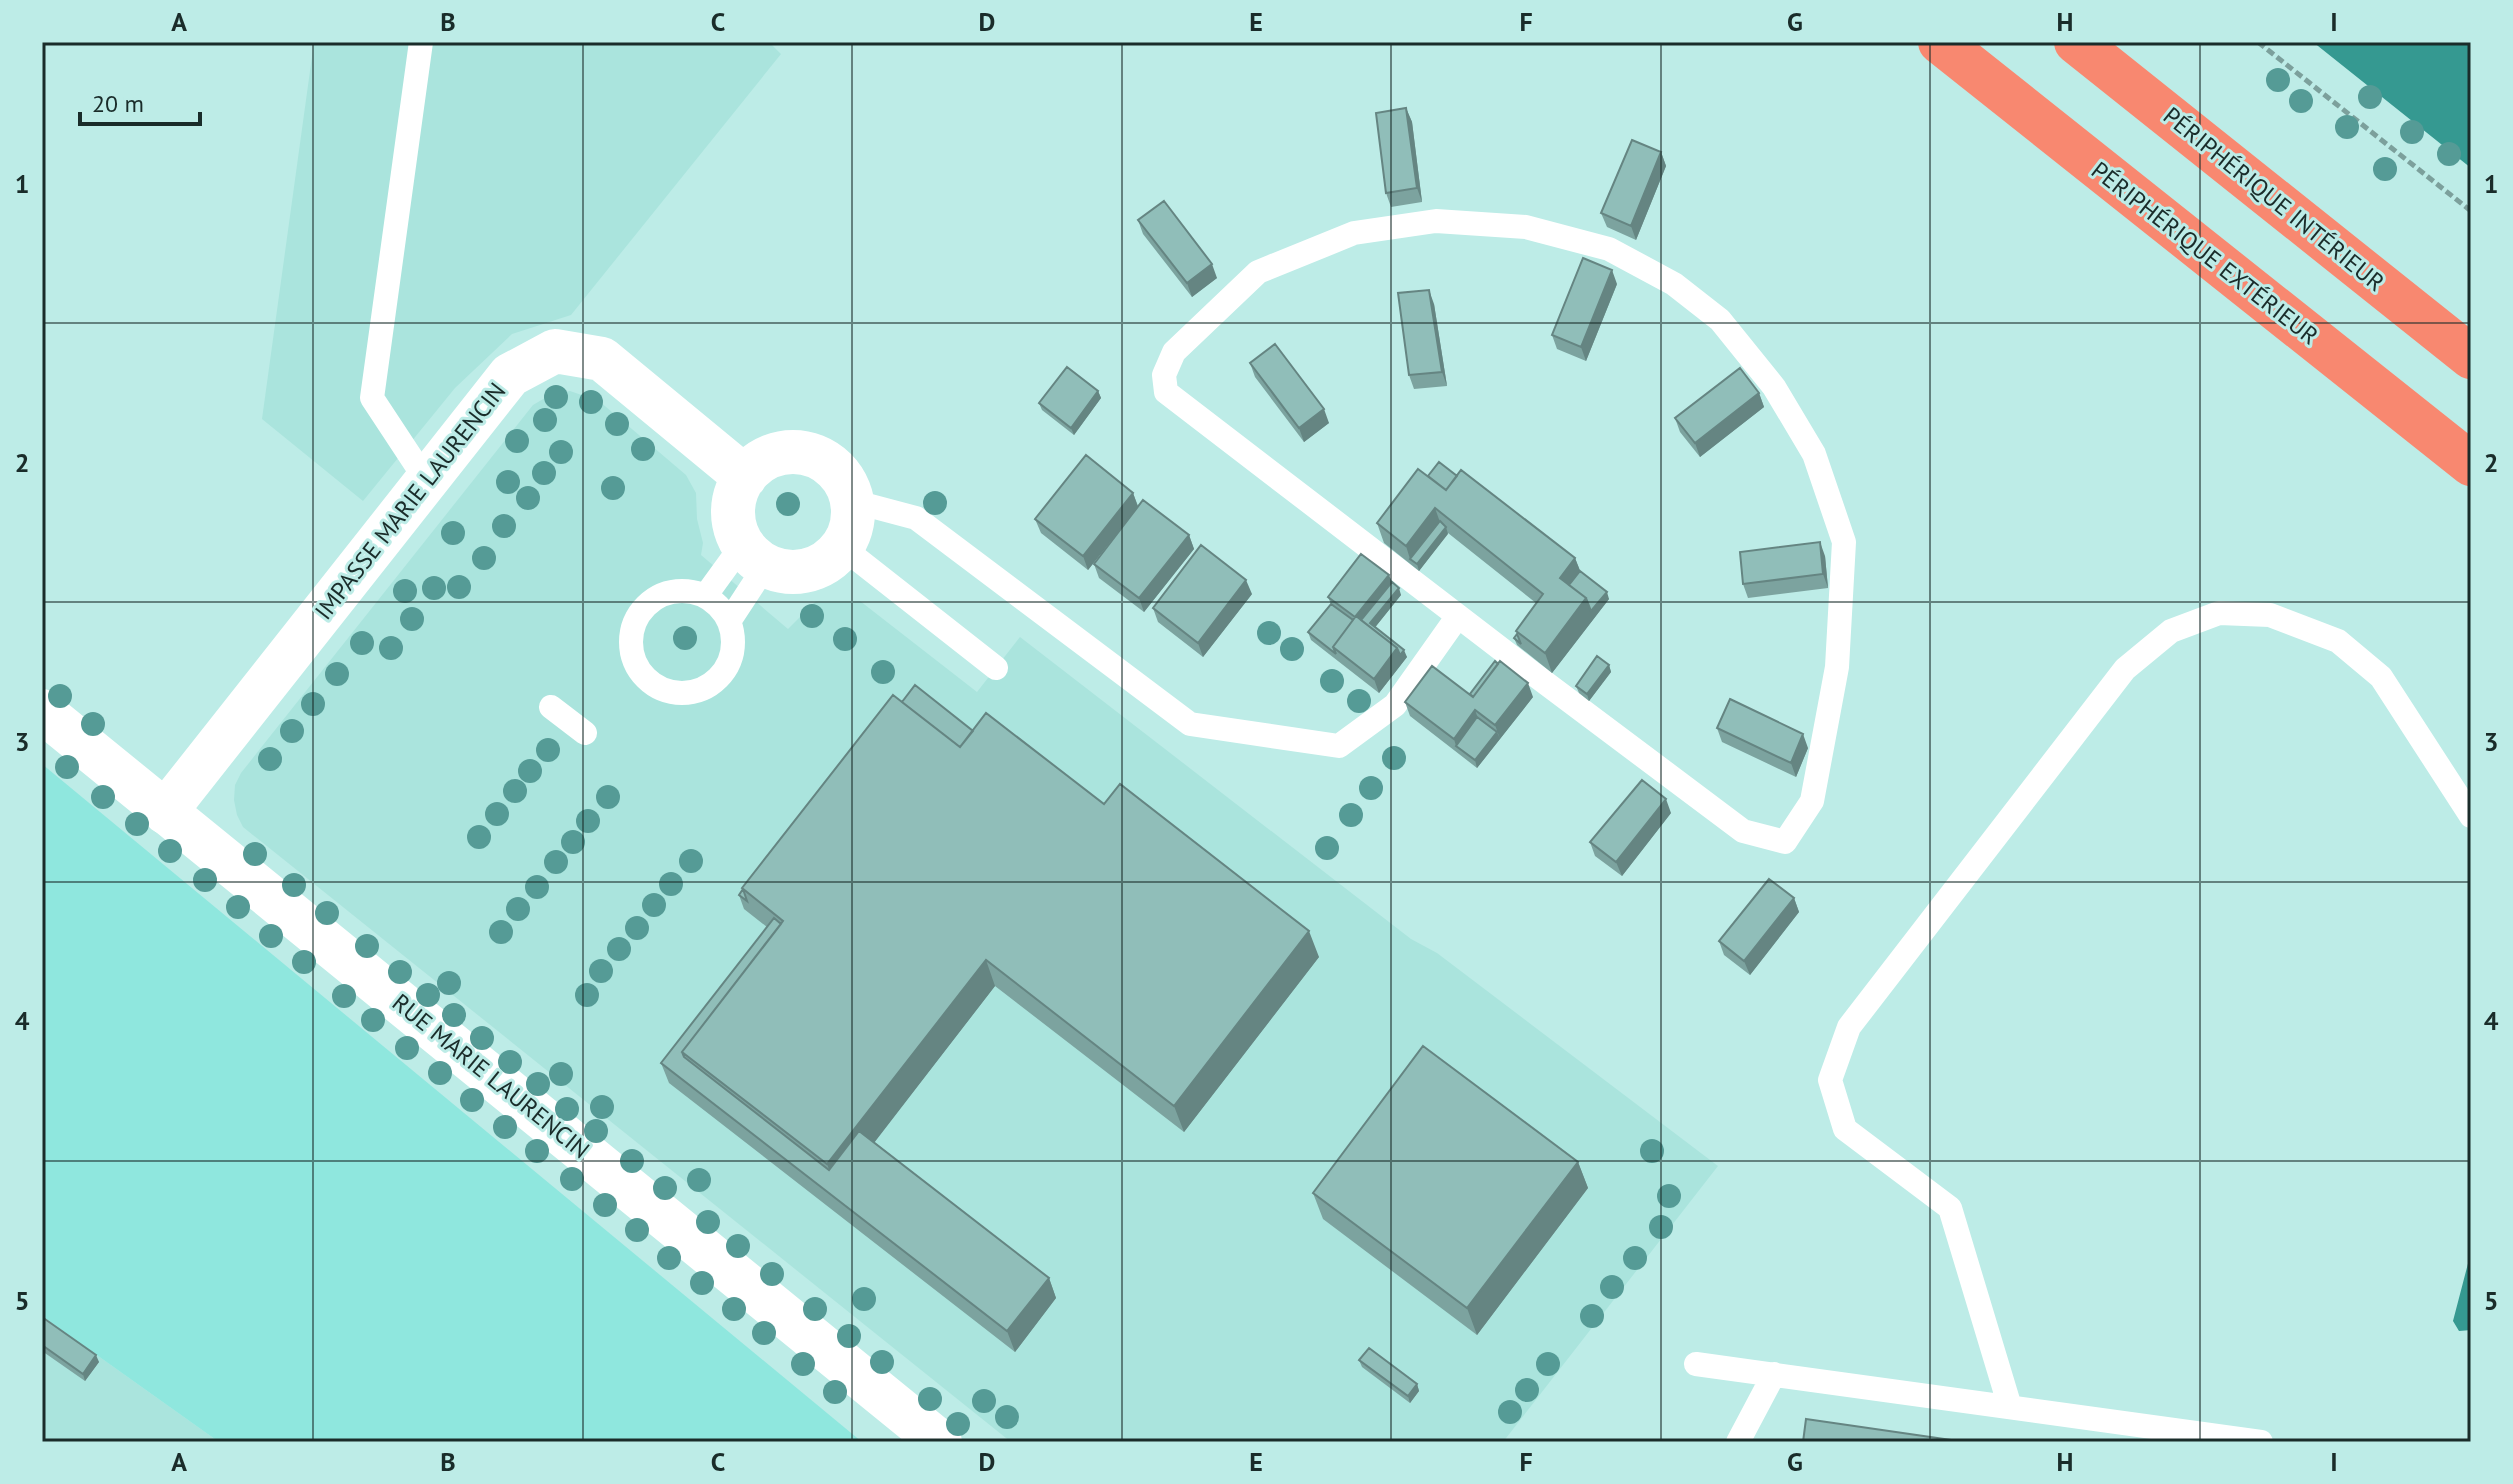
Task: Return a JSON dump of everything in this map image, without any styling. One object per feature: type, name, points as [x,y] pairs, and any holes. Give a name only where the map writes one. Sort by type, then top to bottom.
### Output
[{"type":"highway","name":"PÉRIPHÉRIQUE EXTÉRIEUR","points":[[1940,42],[2471,464]]},
{"type":"highway","name":"PÉRIPHÉRIQUE INTÉRIEUR","points":[[2076,42],[2471,357]]},
{"type":"street","name":"IMPASSE MARIE LAURENCIN","points":[[165,812],[510,375],[555,351],[602,359],[745,477]]},
{"type":"street","points":[[804,453],[826,461],[844,479],[852,501],[852,526],[842,547],[827,563],[804,572],[778,571],[754,555],[739,539],[733,517],[736,494],[745,477],[760,463],[778,454],[804,453]]},
{"type":"street","name":"RUE MARIE LAURENCIN","points":[[42,711],[940,1442]]},
{"type":"lane","points":[[421,42],[372,398],[426,480]]},
{"type":"lane","points":[[1436,221],[1526,227],[1609,249],[1674,284],[1720,320],[1774,387],[1814,454],[1844,542],[1837,667],[1812,801],[1785,842],[1743,831],[1458,616],[1166,392],[1164,375],[1174,352],[1258,272],[1354,233],[1436,221]]},
{"type":"lane","points":[[852,501],[916,518],[1190,724],[1339,746],[1395,705],[1458,616]]},
{"type":"lane","points":[[842,547],[996,668]]},
{"type":"lane","points":[[706,595],[754,555]]},
{"type":"lane","points":[[730,620],[706,595],[674,590],[648,602],[633,623],[630,649],[646,681],[677,694],[705,690],[726,672],[735,646],[730,620],[754,555]]},
{"type":"lane","points":[[2010,1407],[1950,1208],[1845,1129],[1830,1080],[1849,1027],[2125,669],[2171,631],[2219,613],[2270,615],[2338,641],[2381,677],[2471,816]]},
{"type":"lane","points":[[551,707],[585,733]]},
{"type":"lane","points":[[1696,1364],[2220,1439],[2261,1442]]},
{"type":"lane","points":[[1738,1442],[1774,1374]]},
{"type":"path","points":[[2258,42],[2471,211]]},
{"type":"shaded area","points":[[314,42],[769,42],[781,54],[571,315],[512,334],[455,388],[363,501],[262,419]]},
{"type":"shaded area","points":[[2313,42],[2471,42],[2471,168]]},
{"type":"shaded area","points":[[570,391],[599,401],[686,475],[696,493],[697,519],[703,543],[701,555],[788,629],[816,601],[860,601],[977,692],[1020,637],[1411,939],[1437,953],[1718,1166],[1503,1442],[1011,1442],[243,827],[234,800],[235,785],[241,773],[533,405],[550,395]]},
{"type":"shaded area","points":[[42,764],[862,1442],[219,1442],[42,1316]]},
{"type":"shaded area","points":[[2471,1252],[2471,1330],[2459,1331],[2453,1321]]},
{"type":"shaded area","points":[[42,1316],[219,1442],[42,1442]]},
{"type":"building","points":[[1406,108],[1417,188],[1386,193],[1376,113]]},
{"type":"building","points":[[1632,140],[1661,152],[1631,226],[1601,213]]},
{"type":"building","points":[[1164,201],[1212,264],[1187,283],[1138,220]]},
{"type":"building","points":[[1583,258],[1612,270],[1581,347],[1552,335]]},
{"type":"building","points":[[1429,290],[1442,372],[1409,375],[1398,293]]},
{"type":"building","points":[[1275,344],[1324,409],[1299,428],[1250,363]]},
{"type":"building","points":[[1067,367],[1098,391],[1071,428],[1039,403]]},
{"type":"building","points":[[1740,368],[1759,393],[1695,443],[1675,418]]},
{"type":"building","points":[[1086,455],[1133,493],[1083,556],[1035,519]]},
{"type":"building","points":[[1439,462],[1457,476],[1446,490],[1428,476]]},
{"type":"building","points":[[1418,469],[1446,490],[1461,470],[1575,558],[1560,578],[1586,598],[1545,653],[1516,631],[1543,594],[1435,508],[1406,546],[1377,523]]},
{"type":"building","points":[[1143,500],[1189,535],[1139,598],[1094,564]]},
{"type":"building","points":[[1440,521],[1446,527],[1417,564],[1410,559]]},
{"type":"building","points":[[1820,542],[1823,574],[1743,584],[1740,552]]},
{"type":"building","points":[[1201,545],[1246,580],[1198,643],[1153,608]]},
{"type":"building","points":[[1361,554],[1389,575],[1355,617],[1328,597]]},
{"type":"building","points":[[1580,571],[1607,592],[1591,611],[1586,598],[1569,585]]},
{"type":"building","points":[[1392,582],[1399,588],[1370,623],[1404,650],[1400,655],[1397,648],[1361,620]]},
{"type":"building","points":[[1331,604],[1353,620],[1333,647],[1336,654],[1308,632]]},
{"type":"building","points":[[1356,616],[1397,648],[1374,679],[1333,647]]},
{"type":"building","points":[[1597,656],[1609,665],[1587,694],[1576,686]]},
{"type":"building","points":[[1495,661],[1498,664],[1473,697],[1470,694]]},
{"type":"building","points":[[1500,661],[1528,683],[1495,725],[1475,710],[1454,739],[1405,702],[1432,666],[1473,697]]},
{"type":"building","points":[[915,685],[973,731],[960,747],[902,702]]},
{"type":"building","points":[[893,695],[960,747],[986,713],[1104,804],[1120,784],[1309,931],[1174,1106],[986,960],[827,1164],[682,1052],[783,921],[742,888]]},
{"type":"building","points":[[1730,699],[1803,734],[1791,763],[1717,728]]},
{"type":"building","points":[[1477,717],[1497,732],[1475,760],[1456,746]]},
{"type":"building","points":[[1642,780],[1666,799],[1616,862],[1590,842]]},
{"type":"building","points":[[1769,879],[1794,898],[1744,961],[1719,941]]},
{"type":"building","points":[[774,918],[781,924],[682,1052],[684,1057],[829,1170],[859,1131],[1049,1278],[1007,1331],[661,1063]]},
{"type":"building","points":[[1423,1046],[1578,1162],[1467,1308],[1313,1193]]},
{"type":"building","points":[[42,1317],[96,1355],[83,1374],[42,1345]]},
{"type":"building","points":[[1369,1348],[1417,1384],[1408,1396],[1359,1360]]},
{"type":"building","points":[[1806,1419],[1965,1442],[1803,1442]]}]
